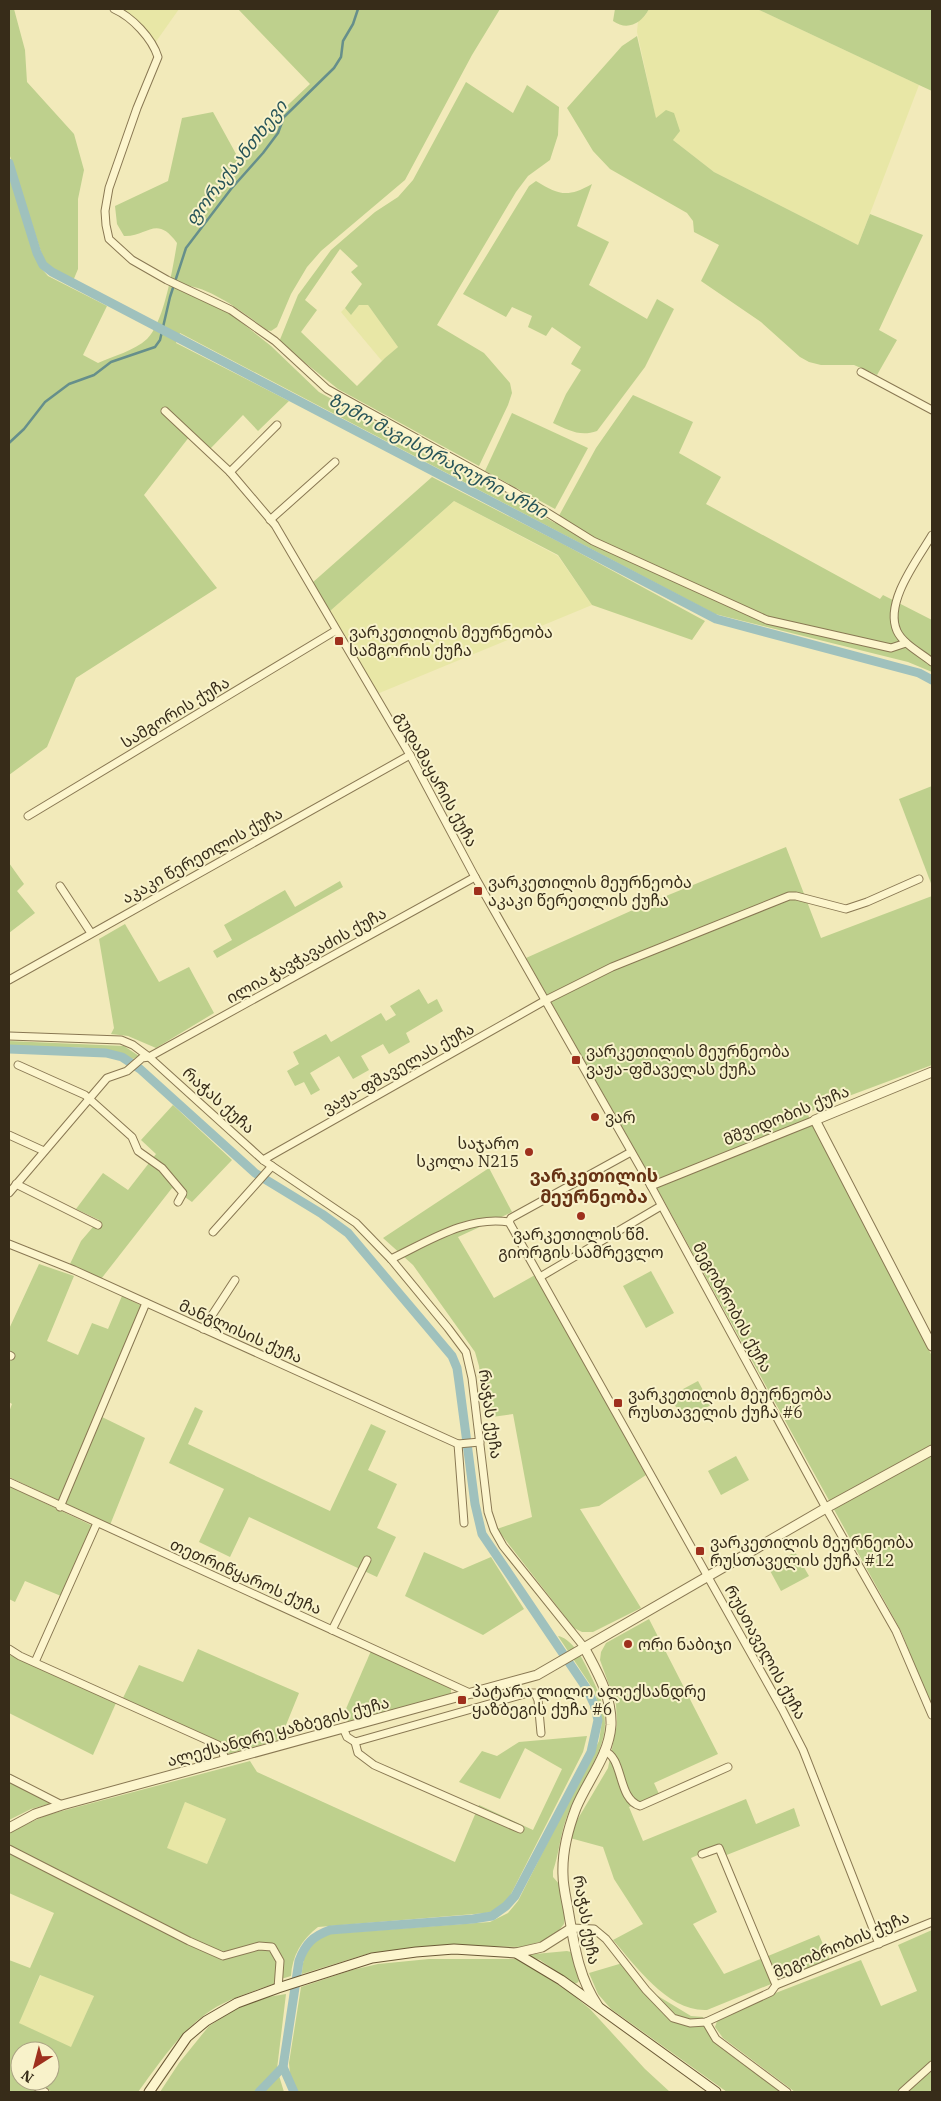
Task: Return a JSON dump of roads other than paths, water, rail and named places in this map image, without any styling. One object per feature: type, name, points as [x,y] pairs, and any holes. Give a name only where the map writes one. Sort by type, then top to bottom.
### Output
[{"type":"street","points":[[114,9],[123,13],[142,31],[156,49],[158,57],[137,108],[109,188],[105,211],[109,239],[132,260],[167,280],[231,310],[275,341],[327,389],[514,492],[593,541],[767,620],[891,648],[906,643]]},
{"type":"street","points":[[861,372],[932,410]]},
{"type":"street","name":"გუდამაყარის ქუჩა","points":[[165,411],[230,472],[270,520],[410,755],[475,877],[651,1186]]},
{"type":"street","points":[[230,472],[277,425]]},
{"type":"street","points":[[270,520],[335,462]]},
{"type":"street","points":[[932,535],[897,596],[894,609],[896,630],[906,643],[932,662]]},
{"type":"street","name":"სამგორის ქუჩა","points":[[28,816],[335,631]]},
{"type":"street","name":"აკაკი წერეთლის ქუჩა","points":[[9,980],[410,755]]},
{"type":"street","name":"ილია ჭავჭავაძის ქუჩა","points":[[9,1193],[107,1078],[127,1071],[145,1058],[475,877]]},
{"type":"street","name":"ვაჟა-ფშაველას ქუჩა","points":[[263,1160],[546,1000],[612,968],[789,896],[846,910],[919,879]]},
{"type":"street","points":[[60,886],[91,933]]},
{"type":"street","name":"რაჭას ქუჩა","points":[[9,1036],[121,1040],[133,1045],[145,1058],[263,1160],[356,1223],[391,1259],[466,1352],[472,1378],[477,1442],[488,1512],[494,1530],[503,1546],[580,1649],[606,1691],[610,1709],[611,1726],[604,1752],[571,1821],[564,1852],[563,1875],[580,1967],[587,1989],[599,2008]]},
{"type":"street","points":[[18,1065],[89,1099],[132,1137],[138,1151],[162,1168],[183,1193],[178,1202]]},
{"type":"street","name":"მშვიდობის ქუჩა","points":[[651,1186],[932,1072]]},
{"type":"street","points":[[815,1120],[932,1346]]},
{"type":"street","points":[[9,1135],[44,1151]]},
{"type":"street","points":[[391,1259],[437,1236],[490,1220],[509,1222],[511,1218],[631,1152]]},
{"type":"street","points":[[213,1232],[272,1166]]},
{"type":"street","points":[[16,1184],[98,1225]]},
{"type":"street","name":"მეგობრობის ქუჩა","points":[[651,1186],[826,1508],[896,1631],[932,1715]]},
{"type":"street","points":[[540,1277],[661,1206]]},
{"type":"street","name":"რუსთაველის ქუჩა","points":[[509,1222],[782,1709],[803,1750],[879,1944]]},
{"type":"street","name":"მანგლისის ქუჩა","points":[[9,1244],[74,1270],[202,1330],[460,1445]]},
{"type":"street","points":[[202,1330],[235,1280]]},
{"type":"street","points":[[60,1507],[146,1303]]},
{"type":"street","points":[[464,1524],[460,1445],[477,1442]]},
{"type":"street","name":"ალექსანდრე ყაზბეგის ქუჩა","points":[[9,1828],[35,1814],[62,1806],[472,1694],[537,1674],[709,1577],[826,1508],[932,1450]]},
{"type":"street","name":"თეთრიწყაროს ქუჩა","points":[[9,1482],[96,1524],[472,1694]]},
{"type":"street","points":[[35,1662],[96,1524]]},
{"type":"street","points":[[332,1630],[367,1560]]},
{"type":"street","points":[[9,1649],[218,1745],[222,1750],[225,1760]]},
{"type":"street","points":[[356,1742],[528,1693],[535,1693],[538,1700],[541,1734]]},
{"type":"street","points":[[343,1728],[348,1737],[356,1742],[358,1753],[374,1765],[520,1830]]},
{"type":"street","points":[[604,1752],[612,1756],[629,1800],[640,1806],[728,1767]]},
{"type":"street","points":[[9,1778],[62,1806]]},
{"type":"street","points":[[702,1854],[718,1848],[776,1985]]},
{"type":"street","points":[[9,1849],[189,1941],[224,1956],[259,1946],[272,1947],[280,1961],[281,1986]]},
{"type":"street","name":"მეგობრობის ქუჩა","points":[[572,1928],[594,1929],[606,1939],[646,1990],[673,2018],[690,2023],[706,2022],[770,1992],[776,1985],[932,1922]]},
{"type":"street","points":[[148,2092],[178,2047],[196,2028],[232,2005],[281,1986],[372,1958],[454,1949],[516,1953],[542,1948],[572,1928]]},
{"type":"street","points":[[516,1953],[561,1980],[716,2092]]},
{"type":"street","points":[[706,2022],[716,2039],[787,2092]]},
{"type":"street","points":[[902,2092],[932,2065]]},
{"type":"waterway","name":"ფორაქაანთხევი","points":[[9,443],[24,429],[45,402],[69,384],[94,375],[111,362],[155,347],[160,340],[170,297],[186,248],[231,189],[278,133],[284,117],[334,68],[341,57],[343,41],[353,24],[358,9]]},
{"type":"waterway","name":"ზემო მაგისტრალური არხი","points":[[9,163],[37,253],[43,265],[52,272],[716,619],[919,673],[932,680]]},
{"type":"waterway","points":[[9,1049],[106,1053],[122,1057],[140,1069],[255,1173],[322,1214],[348,1233],[452,1356],[457,1368],[475,1504],[482,1534],[587,1689],[594,1704],[598,1720],[591,1752],[515,1896],[506,1906],[492,1916],[473,1919],[330,1930],[314,1938],[307,1945],[299,1961],[283,2067],[294,2092]]},
{"type":"waterway","points":[[259,2092],[283,2067]]},
{"type":"place","name":"ვარკეთილის მეურნეობა სამგორის ქუჩა","points":[[339,641]]},
{"type":"place","name":"ვარკეთილის მეურნეობა აკაკი წერეთლის ქუჩა","points":[[478,891]]},
{"type":"place","name":"ვარკეთილის მეურნეობა ვაჟა-ფშაველას ქუჩა","points":[[576,1060]]},
{"type":"place","name":"ვარ","points":[[595,1117]]},
{"type":"place","name":"საჯარო სკოლა N215","points":[[529,1152]]},
{"type":"place","name":"ვარკეთილის წმ. გიორგის სამრევლო","points":[[581,1216]]},
{"type":"place","name":"ვარკეთილის მეურნეობა რუსთაველის ქუჩა #6","points":[[618,1403]]},
{"type":"place","name":"ვარკეთილის მეურნეობა რუსთაველის ქუჩა #12","points":[[700,1551]]},
{"type":"place","name":"ორი ნაბიჯი","points":[[628,1644]]},
{"type":"place","name":"პატარა ლილო ალექსანდრე ყაზბეგის ქუჩა #6","points":[[462,1700]]},
{"type":"district","name":"ვარკეთილის მეურნეობა","points":[[594,1186]]}]
